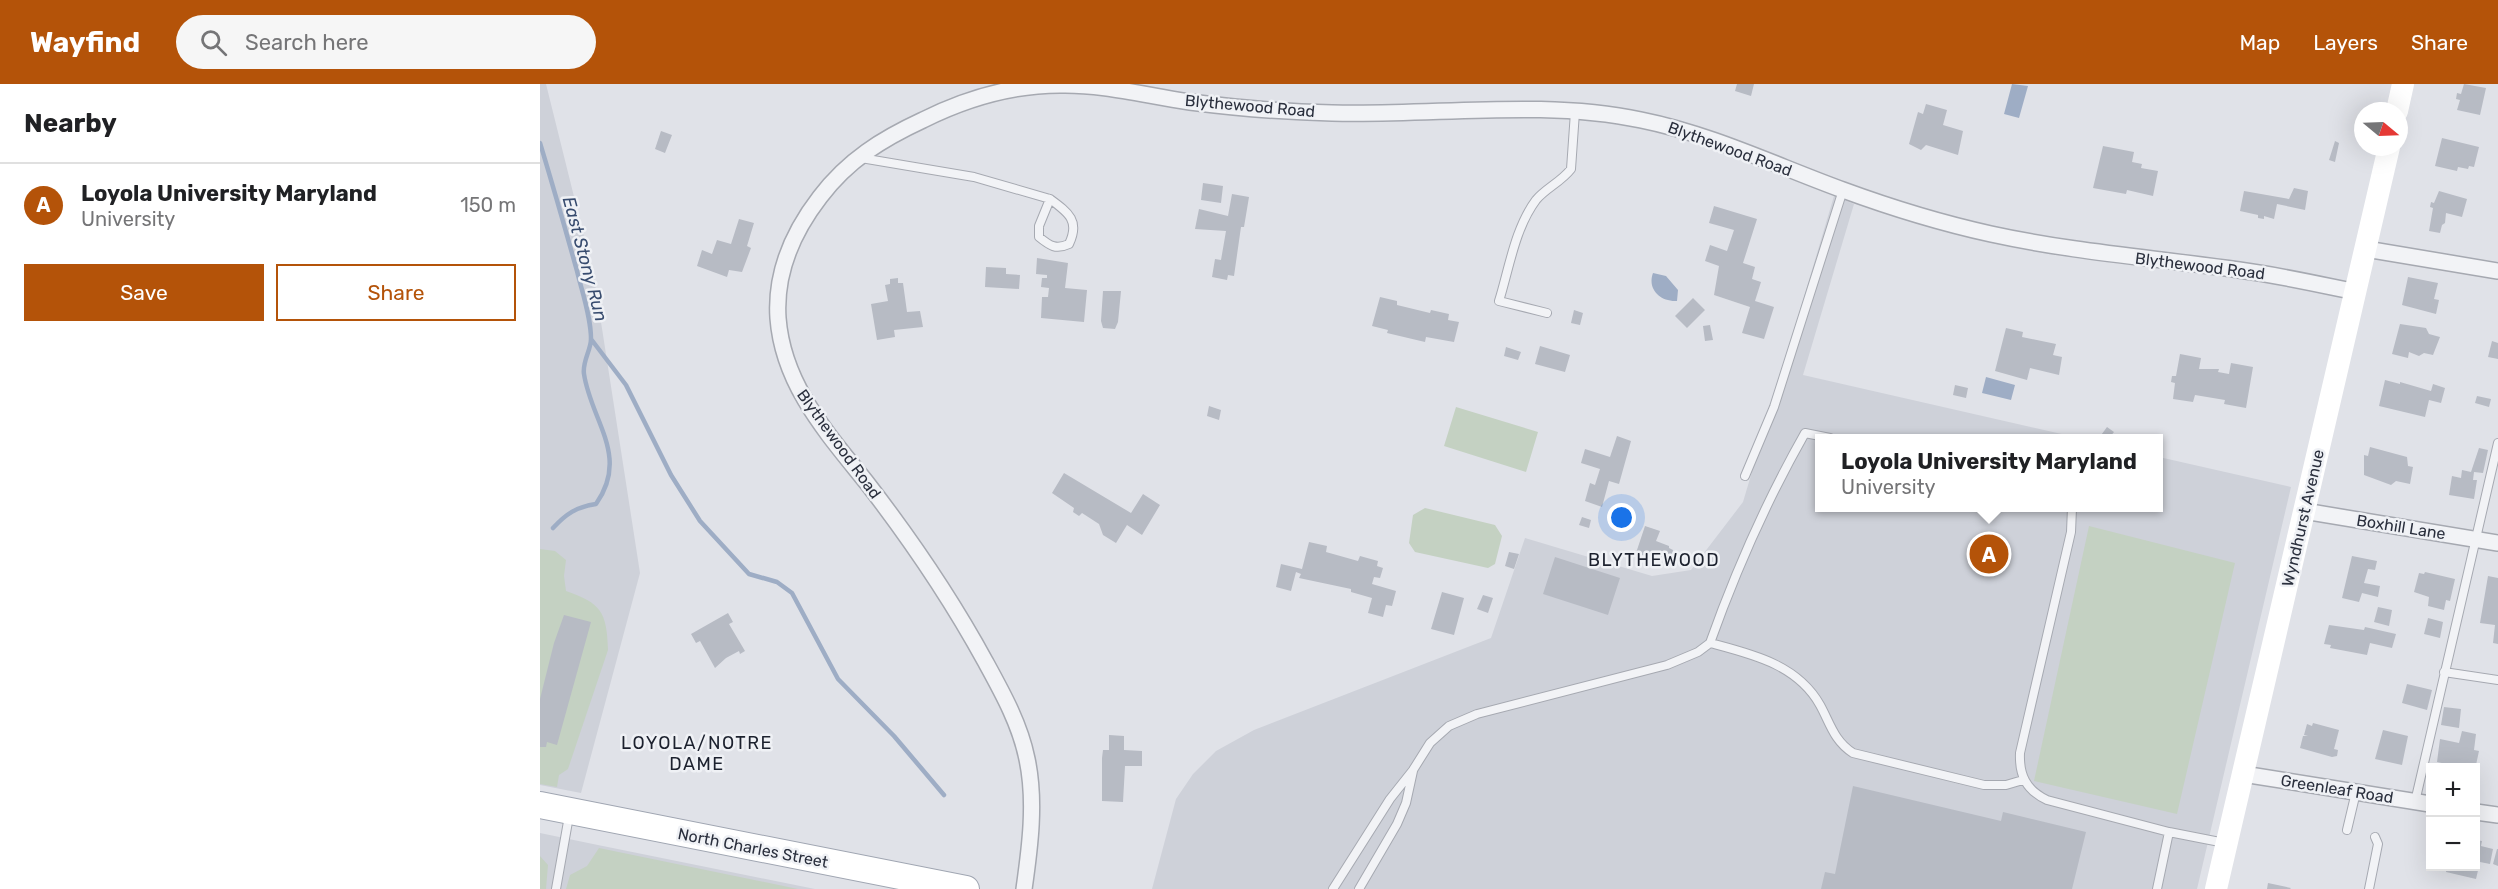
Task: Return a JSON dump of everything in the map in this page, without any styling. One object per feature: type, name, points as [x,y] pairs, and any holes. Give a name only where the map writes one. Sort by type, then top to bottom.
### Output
[{"type":"main road","name":"North Charles Street","points":[[540,805],[964,889]]},
{"type":"street","points":[[2399,102],[2403,84]]},
{"type":"street","name":"Blythewood Road","points":[[1023,889],[1030,829],[1030,776],[1024,747],[1012,713],[962,618],[928,563],[806,402],[783,350],[778,304],[786,260],[808,213],[839,174],[856,157],[897,132],[944,109],[985,96],[1037,86],[1089,86],[1208,104],[1294,112],[1575,112],[1614,115],[1675,128],[1843,190],[1941,222],[2025,241],[2128,258],[2264,274],[2356,291]]},
{"type":"street","name":"Wyndhurst Avenue","points":[[2216,889],[2387,156]]},
{"type":"street","points":[[2366,249],[2498,272]]},
{"type":"street","name":"Boxhill Lane","points":[[2304,511],[2498,543]]},
{"type":"street","name":"Greenleaf Road","points":[[2243,774],[2426,803]]},
{"type":"street","points":[[2480,813],[2498,815]]},
{"type":"lane","points":[[1546,313],[1499,301],[1516,244],[1530,212],[1544,193],[1566,176],[1573,164],[1575,112]]},
{"type":"lane","points":[[856,157],[974,177],[1050,199],[1070,214],[1075,224],[1069,244],[1060,248],[1049,246],[1039,237],[1039,226],[1050,199]]},
{"type":"lane","points":[[1745,476],[1768,426],[1843,190]]},
{"type":"lane","points":[[1333,889],[1390,799],[1439,732],[1461,720],[1667,665],[1698,652],[1710,643],[1732,582],[1754,531],[1804,433],[1815,435]]},
{"type":"lane","points":[[2415,802],[2498,442]]},
{"type":"lane","points":[[2072,512],[2072,532],[2020,753],[2023,780],[2037,795],[2047,800],[2169,832],[2227,844]]},
{"type":"lane","points":[[1710,643],[1760,657],[1787,670],[1819,704],[1838,741],[1853,753],[1984,785],[2006,785],[2023,780]]},
{"type":"lane","points":[[2445,672],[2498,680]]},
{"type":"lane","points":[[1359,889],[1397,824],[1406,803],[1413,770]]},
{"type":"lane","points":[[2347,830],[2356,792]]},
{"type":"lane","points":[[556,889],[570,811]]},
{"type":"lane","points":[[2157,889],[2169,832]]},
{"type":"lane","points":[[2369,889],[2378,844],[2374,837]]},
{"type":"shaded area","points":[[540,84],[546,84],[594,277],[640,573],[581,793],[540,785]]},
{"type":"shaded area","points":[[1834,196],[1854,204],[1803,375],[2061,434],[1815,434],[1815,512],[2163,512],[2163,458],[2291,487],[2197,889],[1152,889],[1176,799],[1193,774],[1216,751],[1254,730],[1491,638],[1525,538],[1652,576],[1691,570],[1743,502]]},
{"type":"shaded area","points":[[540,833],[593,844],[815,889],[540,889]]},
{"type":"green space","points":[[1456,407],[1538,432],[1526,472],[1444,446]]},
{"type":"green space","points":[[1425,508],[1495,525],[1502,536],[1495,564],[1488,568],[1415,552],[1409,543],[1413,515]]},
{"type":"green space","points":[[2089,526],[2235,563],[2177,814],[2034,781]]},
{"type":"green space","points":[[540,549],[555,551],[566,560],[564,576],[566,591],[587,600],[600,611],[606,626],[608,650],[568,769],[559,775],[557,787],[540,784]]},
{"type":"green space","points":[[599,848],[798,889],[566,889],[570,875],[587,866]]},
{"type":"green space","points":[[540,856],[548,865],[546,889],[540,889]]},
{"type":"water","points":[[2012,84],[2028,86],[2019,118],[2004,114]]},
{"type":"water","points":[[1653,273],[1666,276],[1678,290],[1677,301],[1665,299],[1656,293],[1652,284]]},
{"type":"water","points":[[1986,377],[2015,385],[2011,400],[1982,393]]},
{"type":"building","points":[[1737,84],[1754,84],[1751,96],[1735,91]]},
{"type":"building","points":[[2464,84],[2486,88],[2480,115],[2457,110],[2460,100],[2456,99],[2457,93],[2461,94]]},
{"type":"building","points":[[1926,104],[1947,110],[1943,125],[1963,131],[1958,155],[1926,145],[1921,150],[1909,144],[1918,112],[1923,114]]},
{"type":"building","points":[[661,131],[672,135],[665,153],[655,149]]},
{"type":"building","points":[[2442,138],[2479,147],[2474,167],[2469,166],[2468,169],[2458,167],[2457,171],[2435,166]]},
{"type":"building","points":[[2335,141],[2339,143],[2335,162],[2329,160]]},
{"type":"building","points":[[2103,146],[2134,152],[2132,162],[2142,164],[2141,168],[2158,171],[2153,196],[2127,190],[2126,194],[2093,188]]},
{"type":"building","points":[[1203,183],[1223,186],[1221,203],[1201,200]]},
{"type":"building","points":[[2294,188],[2308,191],[2305,210],[2277,204],[2274,219],[2264,216],[2264,219],[2258,218],[2258,215],[2240,211],[2244,191],[2289,199]]},
{"type":"building","points":[[2439,191],[2467,199],[2462,217],[2446,213],[2445,223],[2440,233],[2429,231],[2433,208],[2430,207],[2431,202],[2434,203]]},
{"type":"building","points":[[1232,194],[1249,197],[1244,227],[1241,227],[1234,276],[1228,275],[1227,280],[1212,277],[1215,259],[1221,260],[1226,231],[1195,229],[1199,209],[1228,216]]},
{"type":"building","points":[[1714,206],[1757,219],[1743,263],[1755,267],[1752,279],[1761,282],[1755,301],[1774,307],[1764,339],[1742,333],[1750,307],[1714,295],[1719,266],[1705,261],[1710,245],[1727,251],[1734,230],[1709,223]]},
{"type":"building","points":[[739,219],[754,223],[747,246],[751,248],[742,272],[729,270],[727,277],[697,266],[702,250],[712,254],[717,240],[731,244]]},
{"type":"building","points":[[1037,258],[1068,263],[1065,288],[1087,290],[1084,322],[1041,318],[1042,297],[1048,297],[1049,288],[1041,287],[1042,278],[1047,278],[1047,275],[1036,274]]},
{"type":"building","points":[[986,267],[1006,268],[1006,274],[1020,275],[1019,289],[985,287]]},
{"type":"building","points":[[2408,277],[2438,283],[2434,299],[2439,300],[2436,314],[2402,305]]},
{"type":"building","points":[[898,278],[898,283],[903,283],[907,312],[920,311],[923,327],[894,330],[895,337],[877,340],[871,304],[888,301],[885,285],[890,284],[890,279]]},
{"type":"building","points":[[1103,291],[1121,291],[1118,322],[1115,329],[1103,328],[1101,321]]},
{"type":"building","points":[[1380,297],[1397,301],[1397,305],[1430,313],[1431,310],[1449,314],[1448,320],[1459,322],[1454,342],[1426,337],[1425,342],[1387,333],[1388,330],[1372,326]]},
{"type":"building","points":[[1693,298],[1705,310],[1687,328],[1675,316]]},
{"type":"building","points":[[1574,310],[1583,313],[1580,325],[1571,323]]},
{"type":"building","points":[[2400,324],[2426,328],[2429,334],[2440,337],[2433,355],[2424,353],[2419,356],[2409,352],[2408,358],[2392,354]]},
{"type":"building","points":[[1710,325],[1713,340],[1705,341],[1703,326]]},
{"type":"building","points":[[2006,328],[2023,332],[2022,337],[2056,344],[2053,355],[2062,357],[2059,375],[2030,368],[2027,380],[1995,371]]},
{"type":"building","points":[[2492,341],[2498,343],[2498,359],[2488,357]]},
{"type":"building","points":[[1540,346],[1570,355],[1565,372],[1535,364]]},
{"type":"building","points":[[1506,347],[1521,352],[1518,360],[1504,356]]},
{"type":"building","points":[[2180,354],[2201,358],[2199,369],[2219,369],[2218,372],[2229,374],[2231,363],[2253,367],[2246,408],[2224,404],[2225,400],[2195,395],[2193,402],[2173,399],[2175,383],[2171,382],[2172,376],[2176,376]]},
{"type":"building","points":[[2385,380],[2431,391],[2433,384],[2445,388],[2441,403],[2429,400],[2425,417],[2379,406]]},
{"type":"building","points":[[1955,385],[1968,388],[1966,398],[1953,395]]},
{"type":"building","points":[[2477,396],[2491,399],[2489,407],[2475,403]]},
{"type":"building","points":[[1209,406],[1221,410],[1219,420],[1207,416]]},
{"type":"building","points":[[2107,427],[2114,432],[2112,434],[2102,434]]},
{"type":"building","points":[[1617,436],[1631,441],[1619,484],[1609,481],[1602,507],[1585,501],[1590,483],[1595,485],[1600,469],[1581,463],[1585,449],[1610,457]]},
{"type":"building","points":[[2370,447],[2407,457],[2408,466],[2413,467],[2410,484],[2396,481],[2391,485],[2364,475],[2364,455],[2368,456]]},
{"type":"building","points":[[2479,448],[2488,450],[2483,473],[2474,472],[2473,480],[2477,480],[2474,499],[2449,495],[2452,476],[2461,478],[2462,470],[2471,472]]},
{"type":"building","points":[[1064,473],[1131,513],[1143,494],[1160,505],[1142,535],[1127,525],[1116,543],[1103,535],[1099,524],[1082,513],[1079,516],[1073,512],[1074,508],[1052,493]]},
{"type":"building","points":[[1582,517],[1591,520],[1589,528],[1579,525]]},
{"type":"building","points":[[1645,526],[1660,531],[1656,541],[1669,546],[1673,550],[1672,554],[1663,554],[1661,561],[1636,553]]},
{"type":"building","points":[[1309,542],[1327,546],[1326,552],[1358,561],[1360,556],[1378,561],[1377,566],[1383,568],[1380,578],[1374,577],[1372,584],[1396,591],[1392,606],[1386,605],[1383,617],[1368,613],[1372,598],[1351,592],[1351,589],[1299,578],[1301,574],[1296,572],[1291,591],[1276,587],[1281,564],[1302,569]]},
{"type":"building","points":[[1509,552],[1519,554],[1514,569],[1505,566]]},
{"type":"building","points":[[2352,556],[2377,561],[2375,570],[2368,569],[2364,583],[2380,586],[2378,597],[2362,593],[2359,602],[2342,598]]},
{"type":"building","points":[[1555,557],[1620,578],[1608,615],[1543,594]]},
{"type":"building","points":[[2425,572],[2455,579],[2450,601],[2446,600],[2444,610],[2428,606],[2429,597],[2414,592],[2419,573],[2424,574]]},
{"type":"building","points":[[2488,576],[2498,578],[2498,644],[2493,643],[2495,625],[2480,623]]},
{"type":"building","points":[[1442,592],[1464,598],[1454,635],[1431,629]]},
{"type":"building","points":[[1483,595],[1493,598],[1488,613],[1477,609]]},
{"type":"building","points":[[2378,607],[2392,610],[2389,626],[2374,622]]},
{"type":"building","points":[[728,613],[733,622],[729,624],[745,651],[740,654],[739,651],[726,658],[715,668],[700,641],[696,643],[691,634]]},
{"type":"building","points":[[564,615],[591,622],[557,745],[547,742],[546,747],[540,747],[540,699],[554,643]]},
{"type":"building","points":[[2428,618],[2443,622],[2440,638],[2424,634]]},
{"type":"building","points":[[2329,625],[2364,630],[2365,627],[2396,634],[2392,648],[2370,643],[2367,655],[2330,648],[2331,645],[2324,644]]},
{"type":"building","points":[[2407,684],[2432,690],[2427,710],[2402,703]]},
{"type":"building","points":[[2444,707],[2461,709],[2459,728],[2441,725]]},
{"type":"building","points":[[2313,723],[2339,730],[2334,749],[2338,750],[2337,756],[2332,757],[2300,748],[2303,736],[2308,736],[2304,735],[2307,724],[2312,726]]},
{"type":"building","points":[[2383,730],[2408,736],[2402,765],[2375,759]]},
{"type":"building","points":[[2462,731],[2476,734],[2474,750],[2479,751],[2476,763],[2437,762],[2440,739],[2459,743]]},
{"type":"building","points":[[1109,735],[1124,736],[1124,750],[1142,751],[1142,766],[1125,766],[1123,802],[1102,801],[1102,758],[1103,750],[1109,750]]},
{"type":"building","points":[[1853,786],[2001,821],[2003,812],[2086,832],[2072,889],[1821,889],[1825,872],[1835,874]]},
{"type":"building","points":[[2480,841],[2482,841],[2481,846],[2493,849],[2490,864],[2480,862]]},
{"type":"building","points":[[2498,849],[2498,866],[2493,864]]},
{"type":"building","points":[[2446,871],[2478,871],[2476,879]]},
{"type":"building","points":[[2268,883],[2291,888],[2267,889]]},
{"type":"waterway","name":"East Stony Run","points":[[540,143],[588,313],[591,339],[584,374],[609,454],[606,487],[596,504],[572,512],[553,528]]},
{"type":"waterway","points":[[591,339],[626,385],[671,475],[700,521],[749,574],[777,582],[792,593],[838,679],[894,736],[944,795]]},
{"type":"place","name":"Loyola University Maryland","points":[[1989,554]]},
{"type":"district","name":"BLYTHEWOOD","points":[[1654,560]]},
{"type":"district","name":"LOYOLA/NOTRE DAME","points":[[697,753]]}]
